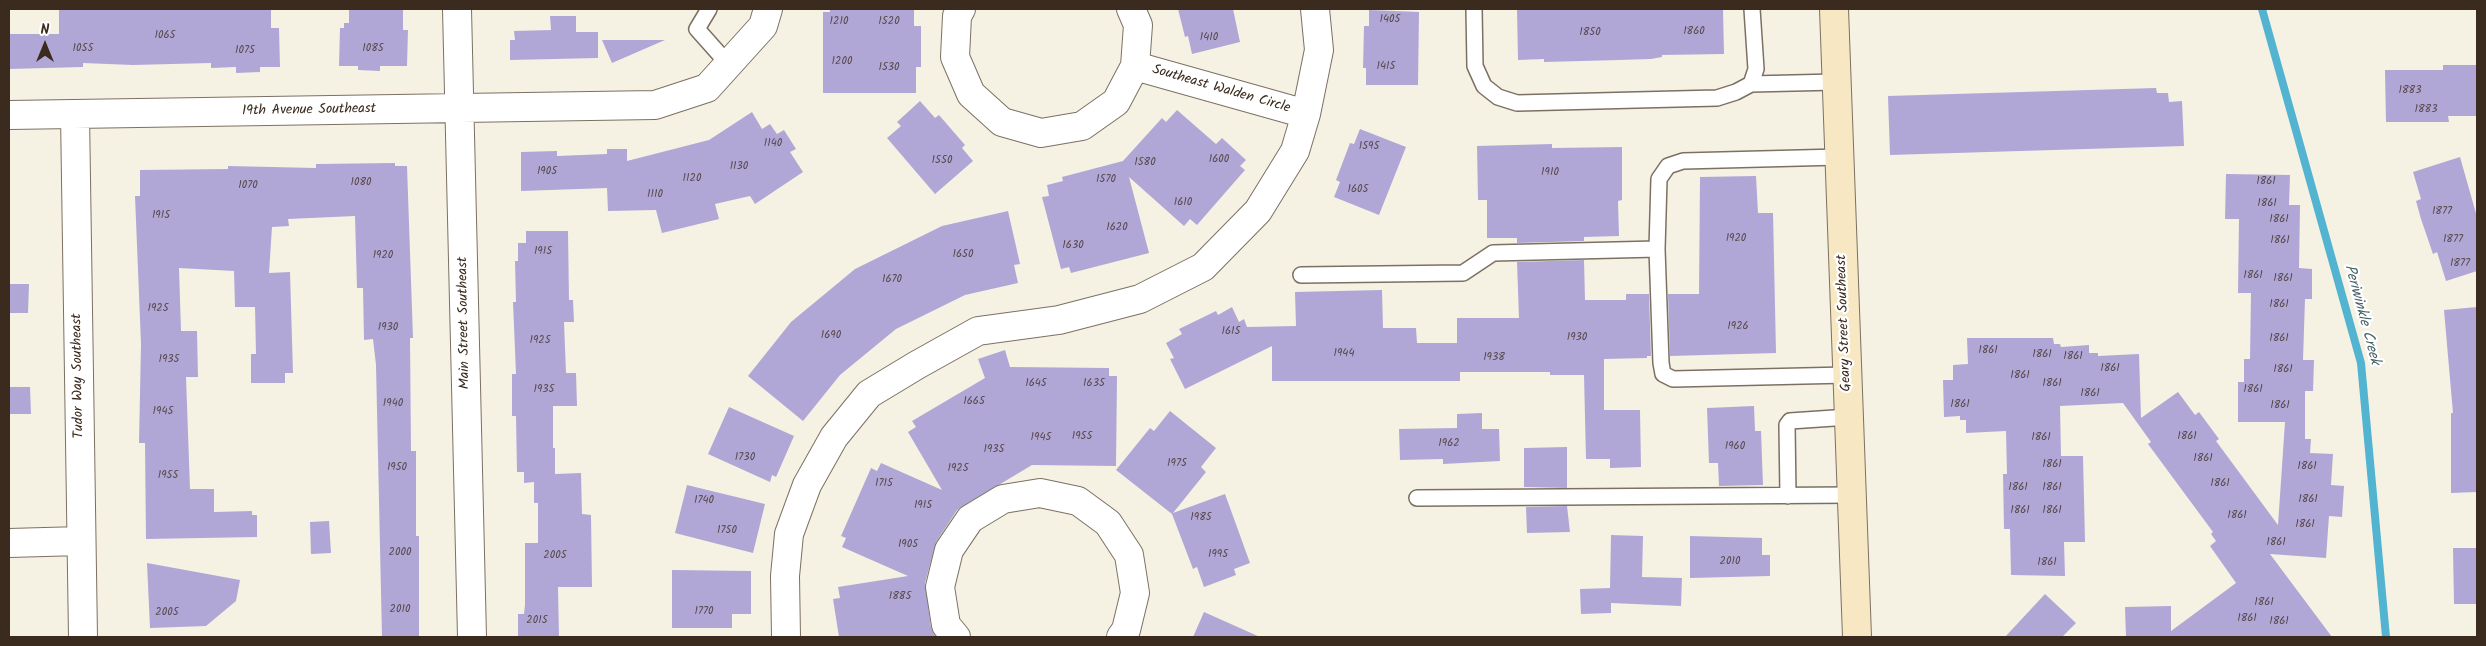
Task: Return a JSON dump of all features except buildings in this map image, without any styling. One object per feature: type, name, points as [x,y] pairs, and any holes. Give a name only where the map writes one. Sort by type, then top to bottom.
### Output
[{"type":"main road","name":"Geary Street Southeast","points":[[1834,9],[1857,637]]},
{"type":"street","name":"Main Street Southeast","points":[[457,9],[472,637]]},
{"type":"street","name":"19th Avenue Southeast","points":[[9,116],[460,110],[655,105],[707,88],[763,26],[768,9]]},
{"type":"street","points":[[961,9],[958,16],[955,56],[971,94],[1002,122],[1042,133],[1082,126],[1116,102],[1135,66],[1138,25],[1131,9]]},
{"type":"street","points":[[786,637],[784,576],[790,534],[807,485],[830,445],[870,394],[916,365],[978,332],[1059,320],[1140,299],[1203,267],[1258,211],[1295,151],[1306,114],[1319,50],[1314,9]]},
{"type":"street","name":"Southeast Walden Circle","points":[[1135,66],[1306,114]]},
{"type":"street","name":"Tudor Way Southeast","points":[[76,114],[83,637]]},
{"type":"street","points":[[956,637],[946,624],[940,587],[948,550],[970,519],[1003,499],[1040,493],[1078,501],[1108,523],[1129,555],[1135,593],[1126,630],[1121,637]]},
{"type":"street","points":[[9,543],[81,541]]},
{"type":"lane","points":[[709,9],[697,29],[728,65]]},
{"type":"lane","points":[[1474,9],[1475,66],[1484,86],[1498,97],[1517,103],[1717,98],[1752,84],[1836,82]]},
{"type":"lane","points":[[1752,9],[1756,69],[1752,84]]},
{"type":"lane","points":[[1839,156],[1684,161],[1668,166],[1658,179],[1657,249],[1661,362],[1663,374],[1673,379],[1848,375]]},
{"type":"lane","points":[[1301,275],[1463,273],[1493,254],[1657,249]]},
{"type":"lane","points":[[1788,496],[1787,425],[1790,421],[1849,417]]},
{"type":"lane","points":[[1417,498],[1852,495]]},
{"type":"waterway","name":"Periwinkle Creek","points":[[2262,9],[2361,363],[2386,637]]}]
